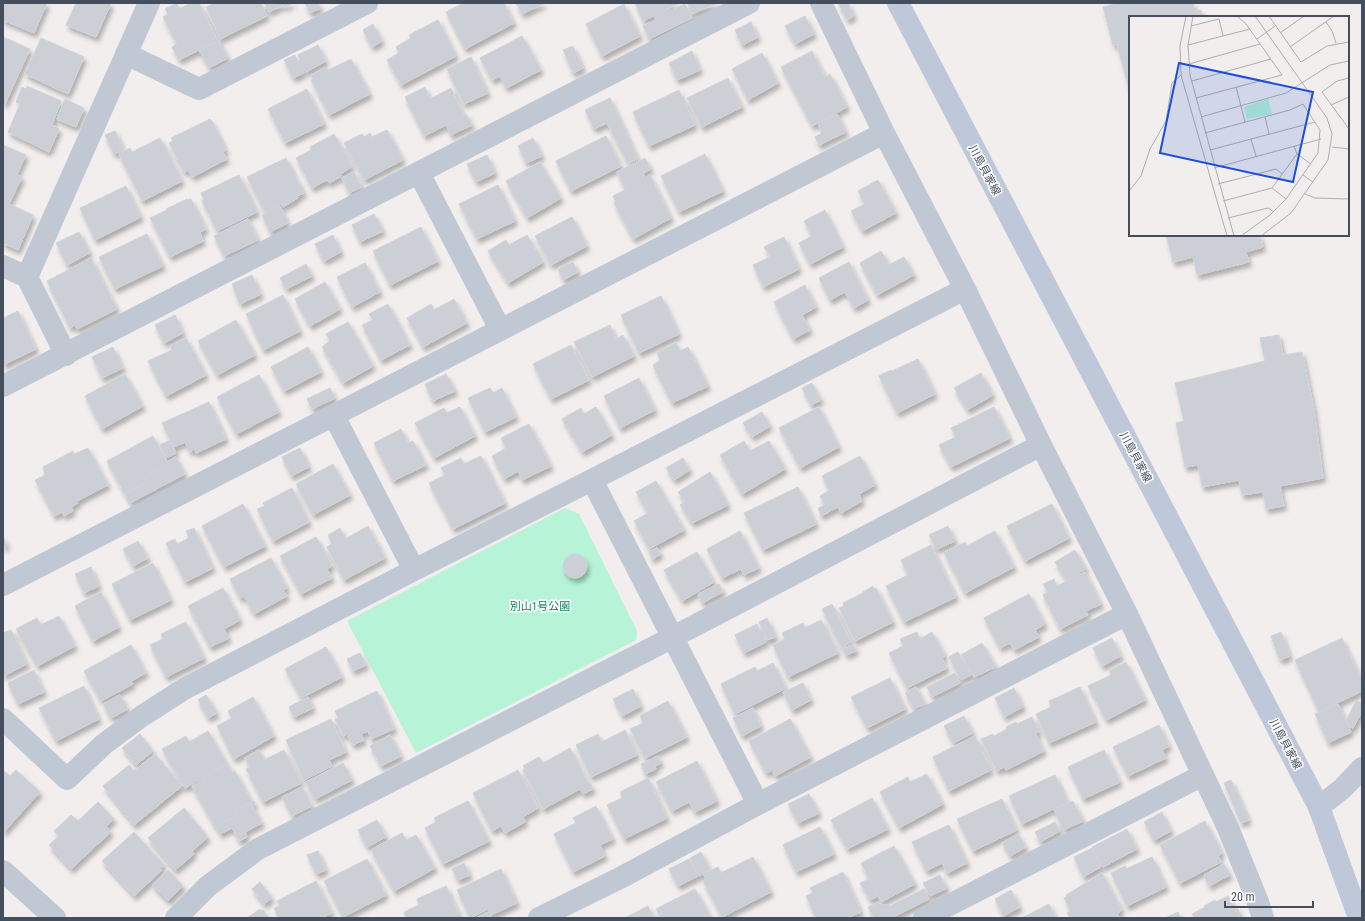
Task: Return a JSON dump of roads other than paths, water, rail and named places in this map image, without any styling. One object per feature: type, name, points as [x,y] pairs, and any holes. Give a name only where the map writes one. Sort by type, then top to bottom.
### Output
[{"type":"main road","name":"川島貝家線","points":[[898,3],[1319,807],[1359,918]]},
{"type":"street","points":[[27,277],[149,3]]},
{"type":"street","points":[[126,54],[199,89],[367,3]]},
{"type":"street","points":[[3,386],[748,3]]},
{"type":"street","points":[[821,3],[884,133],[965,288],[1041,445],[1127,614],[1228,828],[1263,918]]},
{"type":"street","points":[[3,585],[884,133]]},
{"type":"street","points":[[418,173],[500,329]]},
{"type":"street","points":[[3,266],[27,277],[66,354]]},
{"type":"street","points":[[3,719],[67,779],[104,744],[142,716],[184,689],[965,288]]},
{"type":"street","points":[[334,416],[414,570]]},
{"type":"street","points":[[176,918],[208,886],[258,849],[672,638],[1041,445]]},
{"type":"street","points":[[592,480],[758,804]]},
{"type":"street","points":[[539,918],[622,877],[758,804],[1127,614]]},
{"type":"street","points":[[1319,807],[1343,788],[1362,768]]},
{"type":"street","points":[[924,918],[1203,775]]},
{"type":"street","points":[[3,871],[55,918]]},
{"type":"park label","name":"別山1号公園","points":[[540,606]]}]
